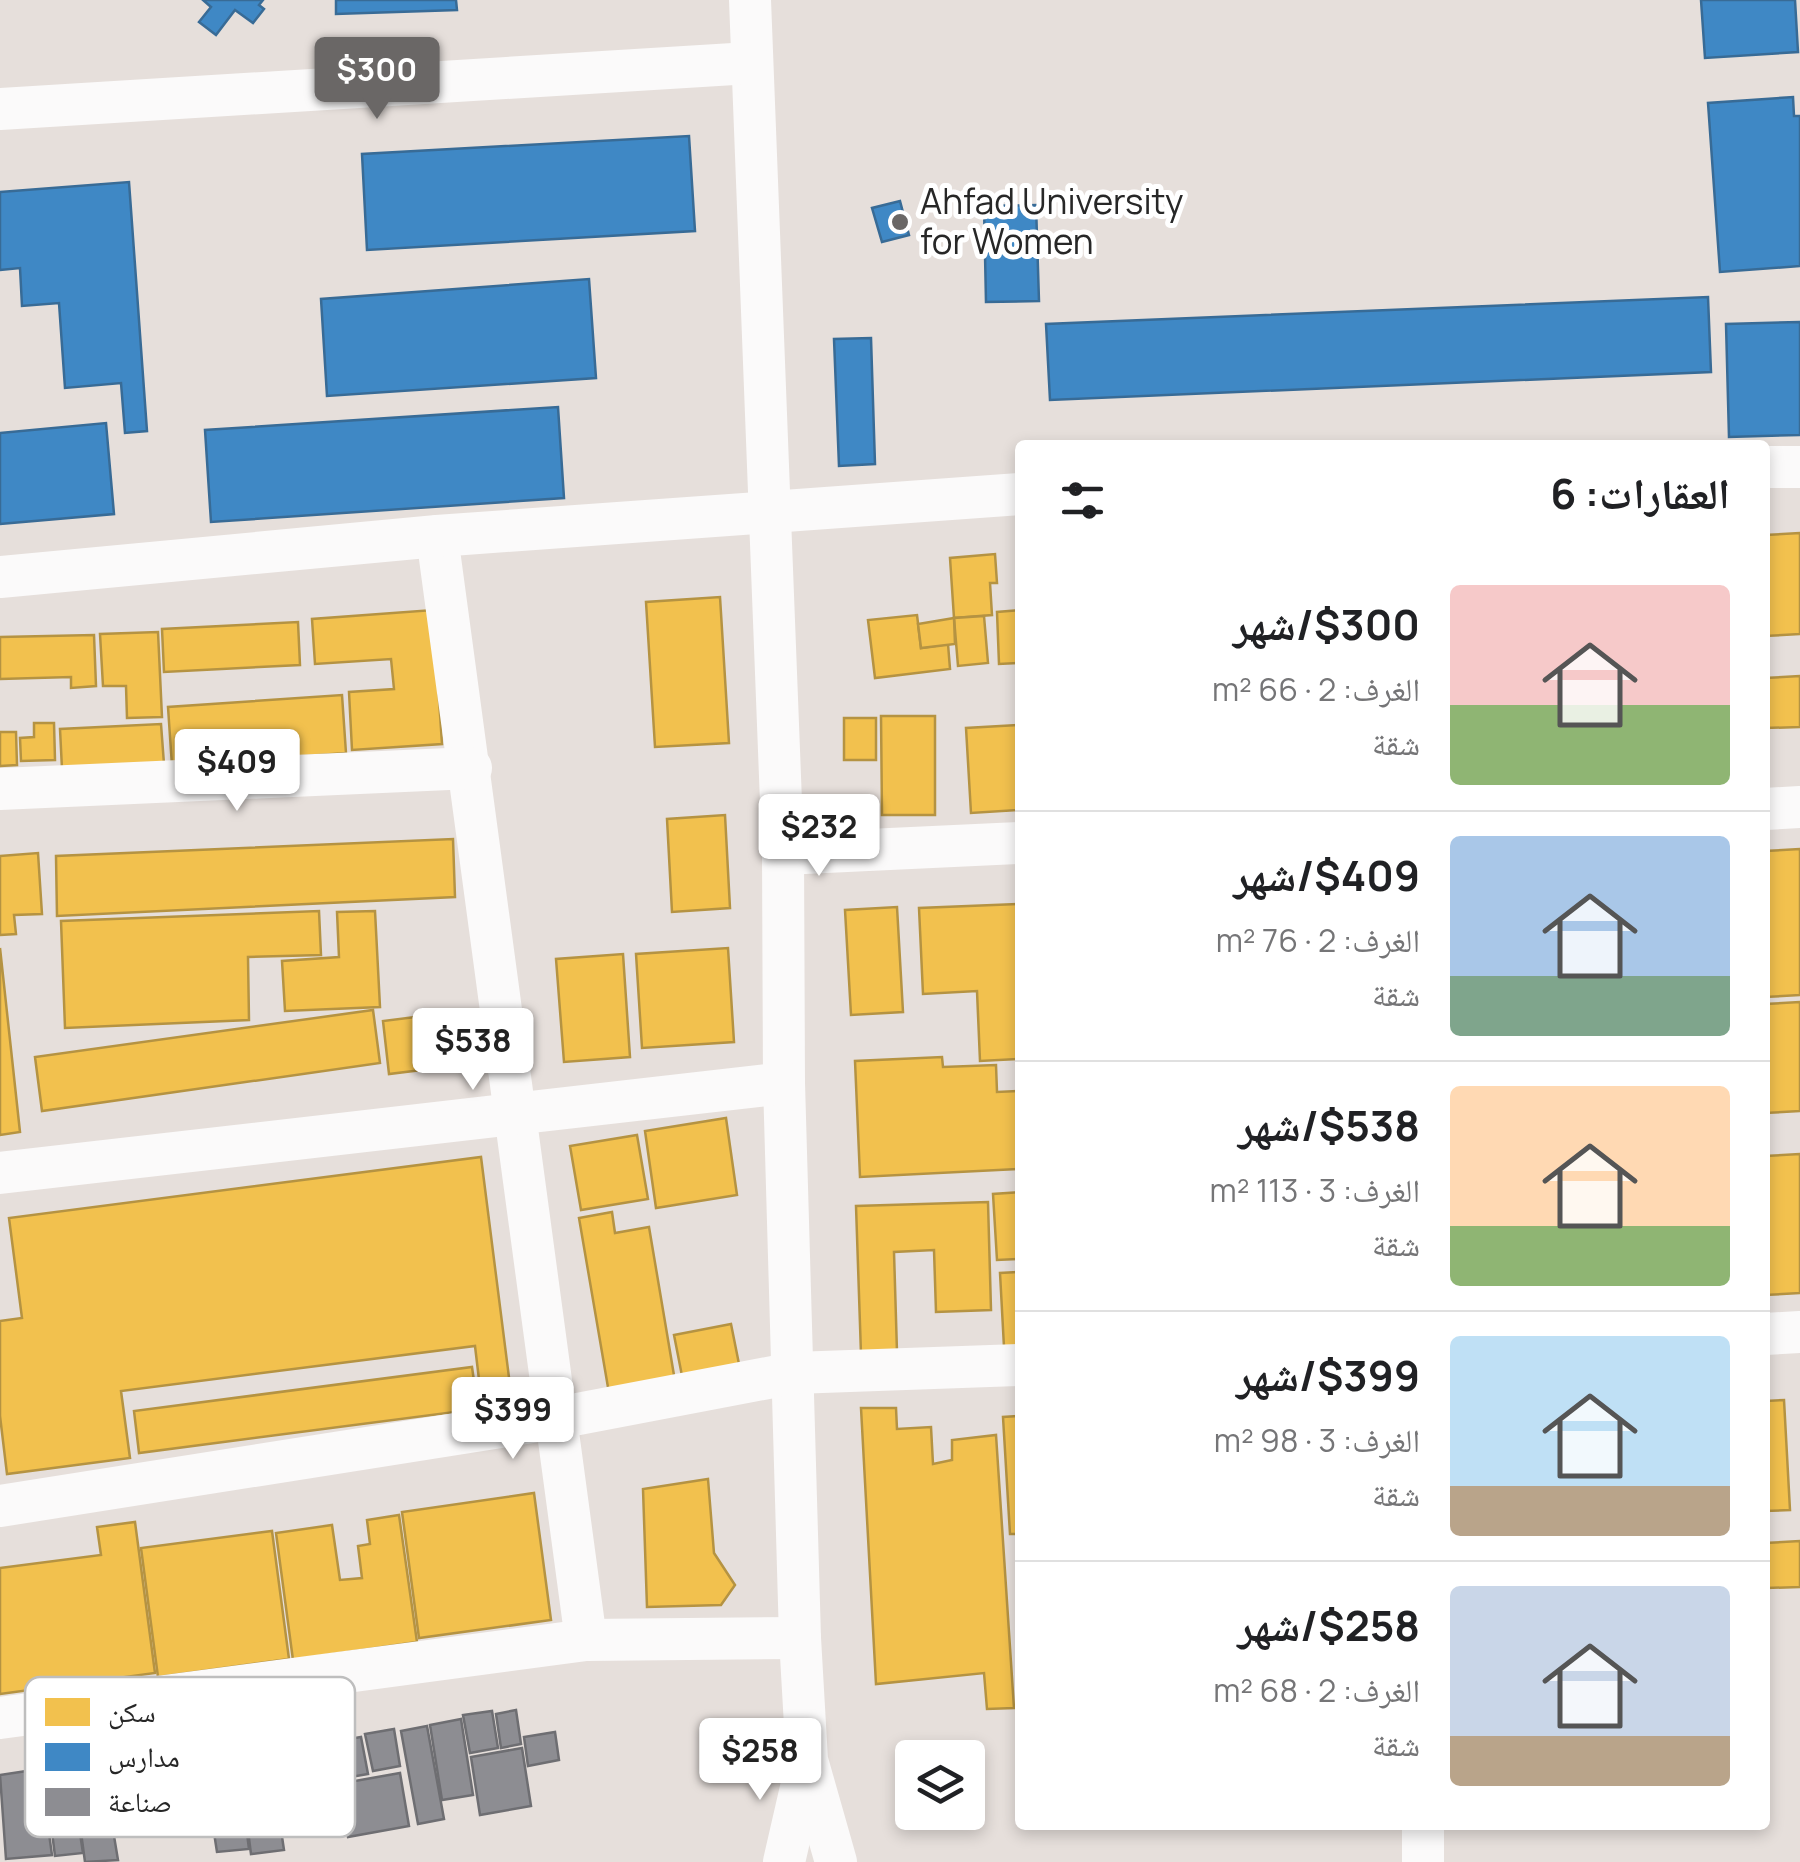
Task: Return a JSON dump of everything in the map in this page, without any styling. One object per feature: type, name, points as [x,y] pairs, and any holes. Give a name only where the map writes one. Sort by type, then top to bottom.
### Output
[{"type":"street","points":[[750,0],[783,854],[784,1082],[800,1638],[807,1760],[836,1861]]},
{"type":"street","points":[[0,110],[750,63]]},
{"type":"street","points":[[1770,467],[1800,467]]},
{"type":"street","points":[[0,578],[436,536],[769,509],[1015,494]]},
{"type":"street","points":[[436,536],[471,768],[512,1115],[586,1640]]},
{"type":"street","points":[[0,790],[471,768]]},
{"type":"street","points":[[1770,809],[1800,807]]},
{"type":"street","points":[[783,854],[1015,843]]},
{"type":"street","points":[[0,1173],[784,1082]]},
{"type":"street","points":[[1770,1334],[1800,1332]]},
{"type":"street","points":[[0,1506],[557,1418],[794,1372],[1015,1365]]},
{"type":"street","points":[[308,1677],[586,1640],[800,1638]]},
{"type":"street","points":[[0,1718],[25,1715]]},
{"type":"street","points":[[784,1862],[807,1760]]},
{"type":"street","points":[[1422,1862],[1423,1830]]},
{"type":"street","points":[[817,1862],[845,1862]]},
{"type":"building: سكن","points":[[1800,533],[1800,634],[1770,636],[1770,535]]},
{"type":"building: سكن","points":[[995,554],[997,583],[990,583],[992,615],[954,618],[950,558]]},
{"type":"building: سكن","points":[[720,597],[729,743],[655,747],[646,602]]},
{"type":"building: سكن","points":[[433,610],[442,744],[352,750],[349,692],[394,689],[391,659],[315,664],[312,619]]},
{"type":"building: سكن","points":[[1015,610],[1015,663],[999,664],[997,612]]},
{"type":"building: سكن","points":[[917,615],[921,648],[948,644],[950,669],[875,678],[868,620]]},
{"type":"building: سكن","points":[[984,616],[988,663],[958,666],[954,618]]},
{"type":"building: سكن","points":[[954,618],[955,644],[921,648],[918,624]]},
{"type":"building: سكن","points":[[298,622],[300,665],[164,672],[162,629]]},
{"type":"building: سكن","points":[[158,632],[162,717],[127,718],[126,686],[103,686],[100,634]]},
{"type":"building: سكن","points":[[94,635],[96,686],[71,688],[71,677],[0,679],[0,637]]},
{"type":"building: سكن","points":[[1800,676],[1800,727],[1770,728],[1770,678]]},
{"type":"building: سكن","points":[[342,695],[346,753],[172,766],[168,707]]},
{"type":"building: سكن","points":[[881,716],[935,716],[935,815],[882,815]]},
{"type":"building: سكن","points":[[844,718],[876,718],[876,760],[844,760]]},
{"type":"building: سكن","points":[[34,723],[54,723],[55,760],[21,761],[20,738],[34,737]]},
{"type":"building: سكن","points":[[161,724],[164,764],[62,769],[60,729]]},
{"type":"building: سكن","points":[[1015,725],[1015,810],[971,813],[966,728]]},
{"type":"building: سكن","points":[[0,732],[16,732],[17,765],[0,766]]},
{"type":"building: سكن","points":[[725,815],[730,908],[672,912],[667,819]]},
{"type":"building: سكن","points":[[453,839],[455,897],[57,916],[56,856]]},
{"type":"building: سكن","points":[[1800,849],[1800,995],[1770,997],[1770,851]]},
{"type":"building: سكن","points":[[38,853],[42,914],[14,915],[16,934],[0,935],[0,856]]},
{"type":"building: سكن","points":[[1015,904],[1015,1059],[980,1061],[977,991],[923,994],[919,908]]},
{"type":"building: سكن","points":[[897,907],[903,1012],[851,1015],[845,910]]},
{"type":"building: سكن","points":[[319,911],[321,955],[248,957],[249,1020],[65,1028],[61,921]]},
{"type":"building: سكن","points":[[375,911],[380,1007],[285,1011],[282,961],[339,957],[337,912]]},
{"type":"building: سكن","points":[[0,948],[20,1132],[0,1135]]},
{"type":"building: سكن","points":[[728,948],[734,1042],[642,1048],[636,954]]},
{"type":"building: سكن","points":[[623,954],[630,1057],[564,1062],[556,959]]},
{"type":"building: سكن","points":[[1800,1002],[1800,1111],[1770,1113],[1770,1004]]},
{"type":"building: سكن","points":[[373,1010],[380,1063],[42,1111],[35,1057]]},
{"type":"building: سكن","points":[[472,1010],[478,1063],[389,1074],[383,1021]]},
{"type":"building: سكن","points":[[942,1057],[943,1067],[996,1065],[997,1092],[1015,1091],[1015,1169],[860,1177],[855,1061]]},
{"type":"building: سكن","points":[[726,1118],[737,1195],[656,1208],[645,1131]]},
{"type":"building: سكن","points":[[637,1135],[648,1199],[581,1210],[570,1146]]},
{"type":"building: سكن","points":[[1800,1154],[1800,1293],[1770,1295],[1770,1156]]},
{"type":"building: سكن","points":[[481,1157],[513,1409],[483,1413],[475,1346],[121,1391],[130,1458],[7,1474],[0,1416],[0,1321],[22,1318],[9,1218]]},
{"type":"building: سكن","points":[[1015,1192],[1015,1259],[997,1260],[993,1194]]},
{"type":"building: سكن","points":[[988,1202],[991,1310],[936,1312],[934,1250],[894,1252],[897,1352],[861,1354],[856,1206]]},
{"type":"building: سكن","points":[[612,1212],[615,1233],[649,1227],[676,1387],[610,1399],[579,1218]]},
{"type":"building: سكن","points":[[1015,1272],[1015,1346],[1004,1347],[1000,1273]]},
{"type":"building: سكن","points":[[731,1324],[741,1374],[684,1386],[674,1335]]},
{"type":"building: سكن","points":[[472,1367],[478,1409],[139,1453],[134,1411]]},
{"type":"building: سكن","points":[[1784,1400],[1790,1510],[1770,1511],[1770,1401]]},
{"type":"building: سكن","points":[[861,1408],[896,1408],[897,1429],[931,1427],[933,1464],[952,1460],[952,1440],[996,1435],[1014,1708],[987,1709],[984,1673],[876,1684]]},
{"type":"building: سكن","points":[[1015,1416],[1015,1534],[1010,1534],[1003,1417]]},
{"type":"building: سكن","points":[[708,1479],[714,1553],[735,1585],[721,1605],[647,1607],[643,1489]]},
{"type":"building: سكن","points":[[534,1493],[551,1620],[419,1638],[402,1512]]},
{"type":"building: سكن","points":[[399,1515],[417,1642],[293,1660],[276,1533],[332,1525],[340,1580],[362,1578],[358,1546],[370,1544],[367,1520]]},
{"type":"building: سكن","points":[[135,1522],[155,1673],[125,1677],[25,1677],[25,1691],[0,1694],[0,1568],[101,1555],[97,1527]]},
{"type":"building: سكن","points":[[272,1531],[289,1659],[158,1677],[141,1548]]},
{"type":"building: سكن","points":[[1800,1541],[1800,1587],[1770,1588],[1770,1543]]},
{"type":"building: مدارس","points":[[203,0],[263,0],[259,5],[264,9],[253,23],[235,10],[216,35],[199,22],[211,7]]},
{"type":"building: مدارس","points":[[336,0],[456,0],[457,10],[336,14]]},
{"type":"building: مدارس","points":[[1701,0],[1795,0],[1798,52],[1705,58]]},
{"type":"building: مدارس","points":[[1793,97],[1794,116],[1800,116],[1800,266],[1720,272],[1708,103]]},
{"type":"building: مدارس","points":[[689,136],[695,231],[367,250],[362,154]]},
{"type":"building: مدارس","points":[[129,182],[147,431],[125,433],[121,383],[65,388],[59,303],[22,306],[20,268],[0,270],[0,192]]},
{"type":"building: مدارس","points":[[900,201],[909,235],[882,242],[872,208]]},
{"type":"building: مدارس","points":[[1036,205],[1039,301],[986,302],[984,206]]},
{"type":"building: مدارس","points":[[589,279],[596,378],[327,396],[321,299]]},
{"type":"building: مدارس","points":[[1708,297],[1711,372],[1050,400],[1046,324]]},
{"type":"building: مدارس","points":[[1800,322],[1800,435],[1729,437],[1726,324]]},
{"type":"building: مدارس","points":[[871,338],[875,464],[839,466],[834,339]]},
{"type":"building: مدارس","points":[[558,407],[564,498],[211,522],[205,430]]},
{"type":"building: مدارس","points":[[106,423],[114,514],[0,524],[0,433]]},
{"type":"building: صناعة","points":[[516,1710],[521,1744],[501,1748],[496,1714]]},
{"type":"building: صناعة","points":[[492,1711],[498,1748],[470,1753],[463,1715]]},
{"type":"building: صناعة","points":[[461,1719],[473,1795],[442,1800],[430,1725]]},
{"type":"building: صناعة","points":[[427,1726],[444,1819],[418,1824],[401,1731]]},
{"type":"building: صناعة","points":[[394,1729],[400,1766],[373,1771],[365,1734]]},
{"type":"building: صناعة","points":[[555,1732],[559,1760],[528,1766],[524,1737]]},
{"type":"building: صناعة","points":[[361,1737],[368,1774],[355,1776],[355,1738]]},
{"type":"building: صناعة","points":[[522,1748],[531,1806],[480,1815],[471,1757]]},
{"type":"building: صناعة","points":[[25,1771],[25,1837],[49,1837],[52,1855],[6,1859],[0,1775]]},
{"type":"building: صناعة","points":[[400,1773],[409,1826],[355,1836],[355,1781]]},
{"type":"building: صناعة","points":[[53,1837],[81,1837],[83,1853],[55,1856]]},
{"type":"building: صناعة","points":[[82,1837],[114,1837],[118,1860],[85,1862]]},
{"type":"building: صناعة","points":[[215,1837],[247,1837],[249,1849],[217,1852]]},
{"type":"building: صناعة","points":[[249,1837],[282,1837],[284,1850],[251,1854]]},
{"type":"place","name":"Ahfad University for Women","points":[[900,222]]}]
